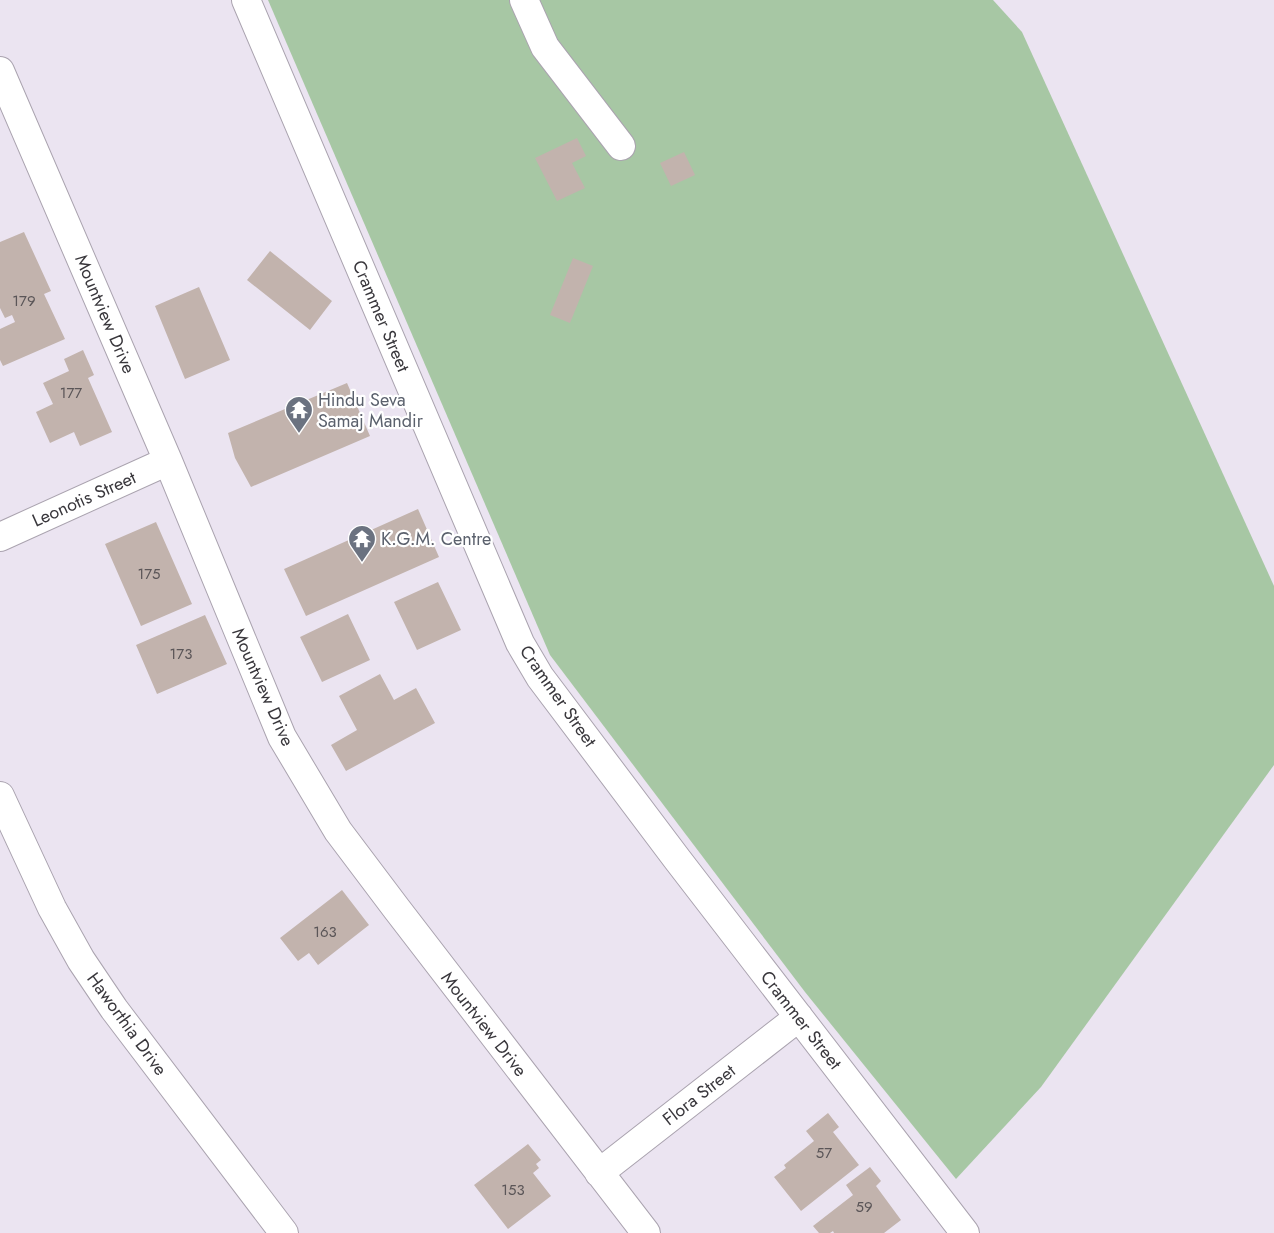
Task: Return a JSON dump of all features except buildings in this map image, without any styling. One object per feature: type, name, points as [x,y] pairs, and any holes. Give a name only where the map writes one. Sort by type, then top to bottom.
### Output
[{"type":"street","name":"Crammer Street","points":[[246,0],[520,644],[540,676],[677,859],[965,1233]]},
{"type":"street","points":[[524,0],[544,47],[621,146]]},
{"type":"street","name":"Mountview Drive","points":[[0,71],[168,461],[282,737],[338,831],[646,1233]]},
{"type":"street","name":"Leonotis Street","points":[[0,537],[168,461]]},
{"type":"street","name":"Haworthia Drive","points":[[0,796],[52,908],[81,960],[114,1009],[284,1233]]},
{"type":"street","name":"Flora Street","points":[[599,1172],[799,1017]]},
{"type":"green space","points":[[268,0],[993,0],[1022,32],[1274,586],[1274,765],[1041,1087],[956,1179],[805,992],[550,655]]},
{"type":"place","name":"Hindu Seva Samaj Mandir","points":[[299,434]]},
{"type":"place","name":"K.G.M. Centre","points":[[362,563]]}]
